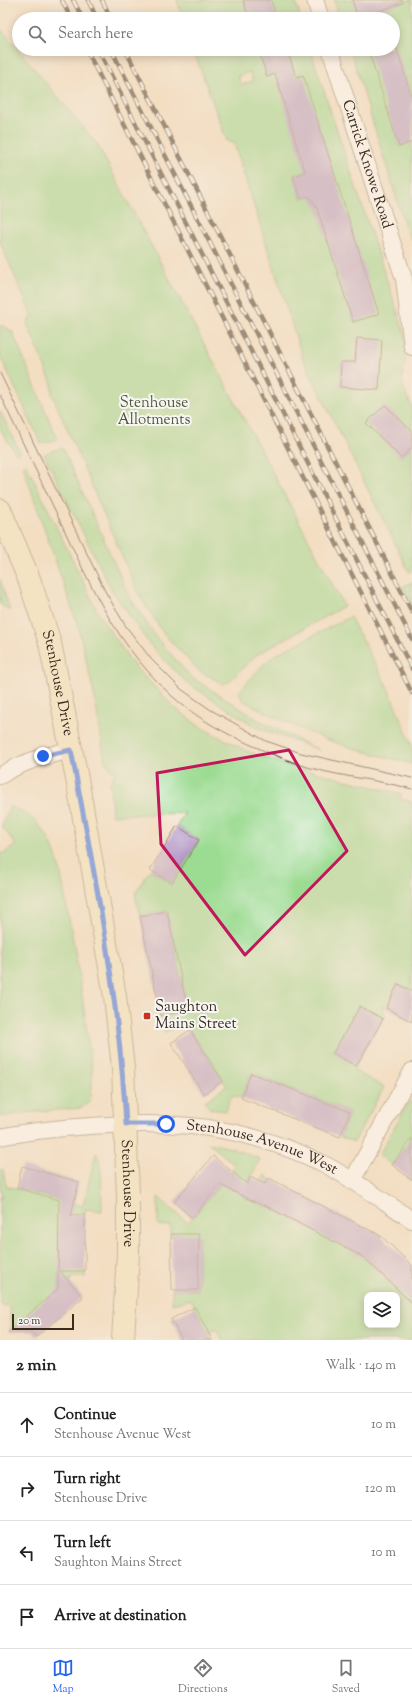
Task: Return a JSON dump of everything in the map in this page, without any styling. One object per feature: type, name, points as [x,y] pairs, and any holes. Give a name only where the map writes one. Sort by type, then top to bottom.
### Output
[{"type":"street","points":[[315,0],[319,12]]},
{"type":"street","name":"Carrick Knowe Road","points":[[332,56],[408,277],[412,347]]},
{"type":"street","name":"Stenhouse Drive","points":[[0,510],[29,579],[50,643],[71,750],[115,996],[123,1068],[128,1196],[128,1254],[123,1340]]},
{"type":"street","points":[[0,776],[15,766],[43,756],[71,750]]},
{"type":"street","name":"Stenhouse Avenue West","points":[[352,1181],[412,1071]]},
{"type":"street","name":"Stenhouse Avenue West","points":[[0,1136],[60,1128],[126,1124],[166,1124],[219,1128],[285,1147],[321,1163],[352,1181],[412,1220]]},
{"type":"highlighted area","points":[[289,750],[347,851],[245,955],[161,844],[157,773]]},
{"type":"green space","points":[[177,0],[295,0],[299,12],[181,12]]},
{"type":"green space","points":[[334,0],[412,0],[412,240],[407,232],[352,56],[400,56],[400,12],[338,12]]},
{"type":"green space","name":"Stenhouse Allotments","points":[[0,28],[12,42],[12,56],[23,56],[97,144],[344,606],[256,655],[230,681],[223,684],[198,670],[164,634],[139,595],[52,394],[52,384],[27,323],[32,316],[0,242]]},
{"type":"green space","points":[[196,56],[312,56],[407,341],[403,381],[404,388],[412,406],[412,571],[409,572],[303,359],[234,143],[227,141]],"holes":[[[250,72],[253,81],[241,85],[238,76]],[[305,172],[312,195],[301,199],[294,176]],[[341,362],[353,388],[340,387]]]},
{"type":"green space","points":[[0,325],[12,331],[57,439],[41,444],[0,355]]},
{"type":"green space","points":[[0,411],[20,452],[16,454],[0,429]]},
{"type":"green space","points":[[62,447],[130,598],[158,640],[191,677],[260,721],[319,750],[256,727],[187,683],[150,645],[111,589],[44,454]]},
{"type":"green space","points":[[26,464],[99,615],[135,667],[174,707],[200,727],[247,751],[286,765],[402,794],[400,799],[412,802],[412,991],[398,984],[386,1008],[381,1006],[385,1014],[383,1019],[360,1006],[333,1052],[356,1066],[353,1070],[384,1087],[354,1142],[340,1137],[350,1112],[251,1073],[241,1098],[232,1095],[225,1111],[210,1109],[205,1101],[227,1086],[186,1024],[164,1032],[161,1016],[188,1011],[167,911],[140,916],[135,893],[150,870],[172,883],[199,840],[177,826],[185,813],[112,815],[110,783],[115,774],[105,761],[95,698],[78,626],[23,466]]},
{"type":"green space","points":[[0,579],[10,611],[0,604]]},
{"type":"green space","points":[[412,582],[412,606],[402,587]]},
{"type":"green space","points":[[350,617],[387,686],[412,746],[412,764],[356,749],[323,738],[242,700],[239,692],[261,667],[275,655]]},
{"type":"green space","points":[[10,806],[35,820],[48,837],[57,860],[75,949],[92,1069],[92,1086],[90,1102],[80,1108],[24,1113],[0,1117],[0,851],[3,854],[16,845],[2,826]]},
{"type":"green space","points":[[412,1102],[412,1147],[408,1144],[392,1165],[379,1155],[408,1103]]},
{"type":"green space","points":[[209,1143],[231,1148],[260,1159],[242,1196],[251,1200],[265,1175],[269,1178],[257,1201],[373,1232],[375,1230],[385,1240],[412,1303],[412,1340],[222,1340],[216,1329],[208,1333],[191,1299],[172,1304],[172,1290],[198,1290],[199,1235],[171,1234],[171,1226],[158,1225],[158,1197],[188,1223],[236,1166]]},
{"type":"green space","points":[[96,1153],[99,1159],[101,1173],[102,1211],[85,1209],[85,1215],[59,1215],[85,1271],[85,1277],[74,1277],[17,1324],[17,1332],[10,1332],[10,1306],[0,1305],[0,1197],[2,1196],[0,1186],[0,1170],[3,1169],[6,1186],[83,1206]]},
{"type":"building","points":[[243,0],[271,0],[275,12],[247,12]]},
{"type":"building","points":[[352,0],[402,0],[403,3],[376,12],[356,12]]},
{"type":"building","points":[[260,56],[289,56],[296,77],[303,75],[379,314],[353,322],[317,208],[309,196],[301,199],[293,176],[305,172],[275,74],[267,77]]},
{"type":"building","points":[[370,56],[399,56],[412,98],[412,142],[399,147]]},
{"type":"building","points":[[357,338],[382,340],[379,390],[340,387],[341,362],[355,362]]},
{"type":"building","points":[[385,405],[412,431],[412,448],[401,458],[366,423]]},
{"type":"building","points":[[177,826],[199,840],[172,883],[150,870]]},
{"type":"building","points":[[167,911],[188,1011],[161,1016],[140,916]]},
{"type":"building","points":[[398,984],[412,991],[412,1022],[386,1008]]},
{"type":"building","points":[[360,1006],[383,1019],[356,1066],[333,1053]]},
{"type":"building","points":[[190,1030],[223,1081],[204,1094],[171,1043]]},
{"type":"building","points":[[251,1073],[350,1112],[340,1137],[241,1098]]},
{"type":"building","points":[[412,1138],[412,1180],[392,1165]]},
{"type":"building","points":[[213,1156],[247,1184],[250,1177],[265,1184],[269,1178],[381,1236],[412,1265],[412,1303],[363,1257],[264,1205],[263,1206],[220,1185],[192,1218],[174,1202]]},
{"type":"building","points":[[22,1166],[79,1182],[71,1215],[85,1215],[85,1271],[60,1271],[83,1297],[36,1337],[32,1332],[8,1332],[58,1289],[59,1200],[17,1188]]},
{"type":"building","points":[[171,1234],[199,1234],[198,1290],[172,1290]]},
{"type":"building","points":[[195,1307],[212,1340],[182,1340],[171,1319]]},
{"type":"tram line","points":[[0,373],[105,591],[125,625],[151,659],[181,689],[211,710],[266,741],[301,753],[412,778]]},
{"type":"tram line","points":[[0,395],[96,595],[121,637],[136,657],[172,696],[185,707],[215,727],[247,743],[295,763],[323,771],[412,789]]},
{"type":"railway","points":[[62,0],[68,12]]},
{"type":"railway","points":[[73,0],[79,12]]},
{"type":"railway","points":[[88,0],[94,12]]},
{"type":"railway","points":[[102,0],[108,12]]},
{"type":"railway","points":[[90,56],[412,693]]},
{"type":"railway","points":[[102,56],[412,669]]},
{"type":"railway","points":[[115,56],[412,639]]},
{"type":"railway","points":[[129,56],[412,612]]},
{"type":"place","name":"Saughton Mains Street","points":[[147,1016]]},
{"type":"route","points":[[43,756],[71,750],[115,996],[123,1068],[126,1124],[166,1124]]}]
